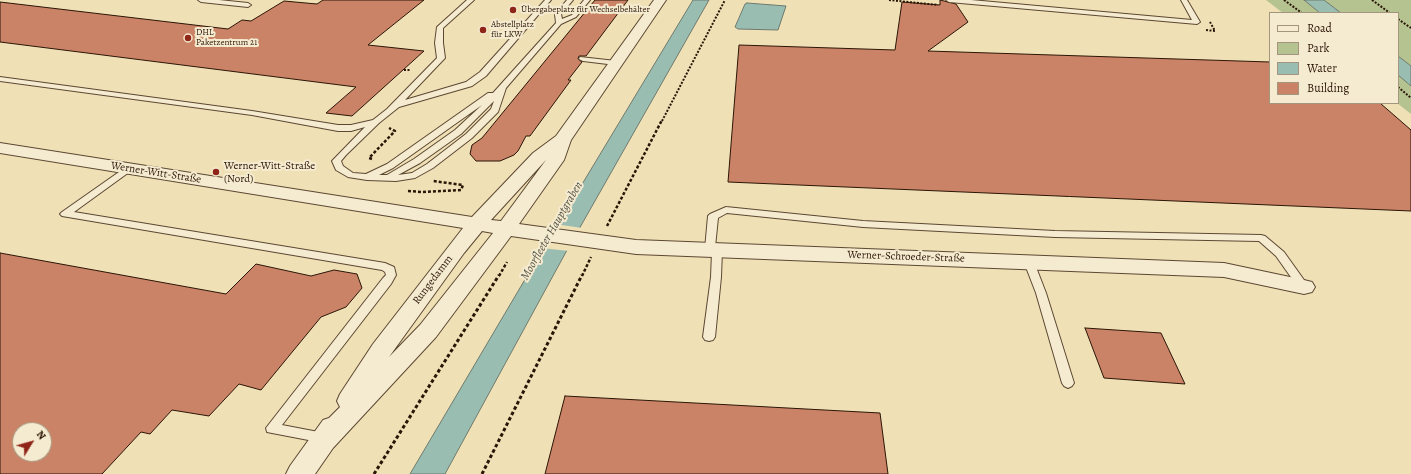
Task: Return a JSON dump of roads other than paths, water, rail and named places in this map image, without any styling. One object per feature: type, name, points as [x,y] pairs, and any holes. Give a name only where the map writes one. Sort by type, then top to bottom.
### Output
[{"type":"street","name":"Rungedamm","points":[[326,439],[428,331],[516,230],[555,160],[562,140],[660,0]]},
{"type":"street","name":"Rungedamm","points":[[300,474],[326,439],[381,350],[457,248],[477,224],[540,157],[562,140]]},
{"type":"street","name":"Werner-Witt-Straße","points":[[0,148],[516,230]]},
{"type":"street","name":"Werner-Schroeder-Straße","points":[[516,230],[547,235],[588,246],[1224,270],[1304,287]]},
{"type":"lane","points":[[201,0],[248,5]]},
{"type":"lane","points":[[471,0],[440,27],[440,58],[390,111],[376,121],[343,153],[336,161],[339,168],[351,174],[381,178],[402,170],[458,132],[480,112],[559,24],[574,16],[587,0]]},
{"type":"lane","points":[[396,105],[469,84],[483,74],[548,0]]},
{"type":"lane","points":[[559,24],[558,14],[570,0]]},
{"type":"lane","points":[[949,0],[1197,22],[1184,0]]},
{"type":"lane","points":[[584,60],[616,63]]},
{"type":"lane","points":[[0,79],[252,113],[338,128],[351,128],[376,121]]},
{"type":"lane","points":[[367,176],[390,166],[502,87]]},
{"type":"lane","points":[[129,168],[65,214],[385,267],[390,270],[391,274],[388,281],[272,428],[326,439]]},
{"type":"lane","points":[[709,337],[716,277],[713,250],[713,216],[726,210],[863,224],[1040,233],[1261,238],[1280,254],[1304,287]]},
{"type":"lane","points":[[1029,262],[1041,293],[1068,383]]},
{"type":"water","points":[[693,0],[709,0],[566,252],[445,474],[410,474],[543,249]]},
{"type":"water","points":[[1304,0],[1324,0],[1340,12],[1319,12]]},
{"type":"water","points":[[745,4],[786,6],[778,30],[738,29],[735,27]]},
{"type":"water","points":[[1399,57],[1411,66],[1411,86],[1399,76]]},
{"type":"place","name":"Übergabeplatz für Wechselbehälter","points":[[513,10]]},
{"type":"place","name":"Abstellplatz für LKW","points":[[483,30]]},
{"type":"place","name":"DHL Paketzentrum 21","points":[[188,38]]},
{"type":"place","name":"Werner-Witt-Straße (Nord)","points":[[216,172]]},
{"type":"water label","name":"Moorfleeter Hauptgraben","points":[[552,231]]}]
